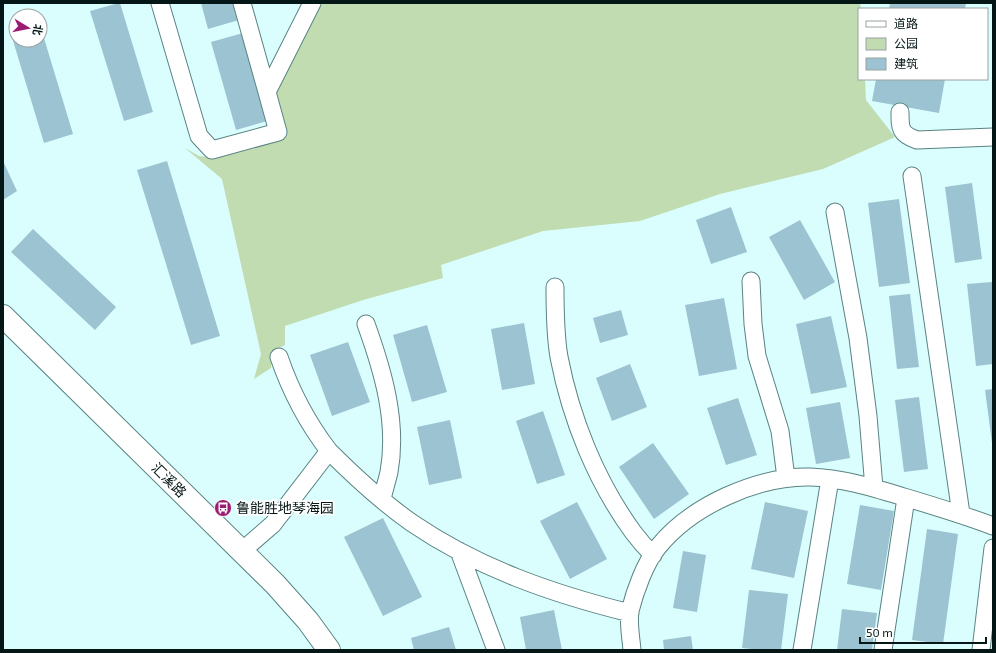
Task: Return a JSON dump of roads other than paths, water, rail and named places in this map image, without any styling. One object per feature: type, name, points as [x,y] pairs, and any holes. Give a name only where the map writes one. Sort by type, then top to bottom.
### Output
[{"type":"street","points":[[160,3],[199,136],[212,150],[278,132],[242,3]]},
{"type":"street","points":[[267,92],[312,3]]},
{"type":"street","points":[[900,112],[900,127],[907,136],[917,140],[993,137]]},
{"type":"street","points":[[912,176],[961,514]]},
{"type":"street","points":[[835,212],[858,338],[868,416],[874,488]]},
{"type":"street","points":[[751,281],[753,324],[757,356],[780,431],[786,478]]},
{"type":"street","points":[[554,287],[555,322],[559,356],[568,393],[581,434],[593,465],[612,499],[633,532],[653,555]]},
{"type":"street","name":"汇溪路","points":[[3,316],[275,584],[308,621],[329,650]]},
{"type":"street","points":[[366,324],[386,389],[391,427],[389,472],[382,499]]},
{"type":"street","points":[[279,357],[288,383],[298,404],[321,440],[330,451],[382,499],[411,522],[459,551],[492,567],[544,588],[584,601],[630,613]]},
{"type":"street","points":[[242,551],[273,524],[330,451]]},
{"type":"street","points":[[632,650],[630,613],[644,570],[657,548],[694,514],[714,502],[759,484],[786,478],[809,477],[830,479],[874,488],[961,514],[993,526]]},
{"type":"street","points":[[802,650],[830,479]]},
{"type":"street","points":[[884,650],[906,498]]},
{"type":"street","points":[[981,650],[993,548]]},
{"type":"street","points":[[459,551],[496,650]]},
{"type":"place","name":"鲁能胜地琴海园","points":[[223,508]]}]
